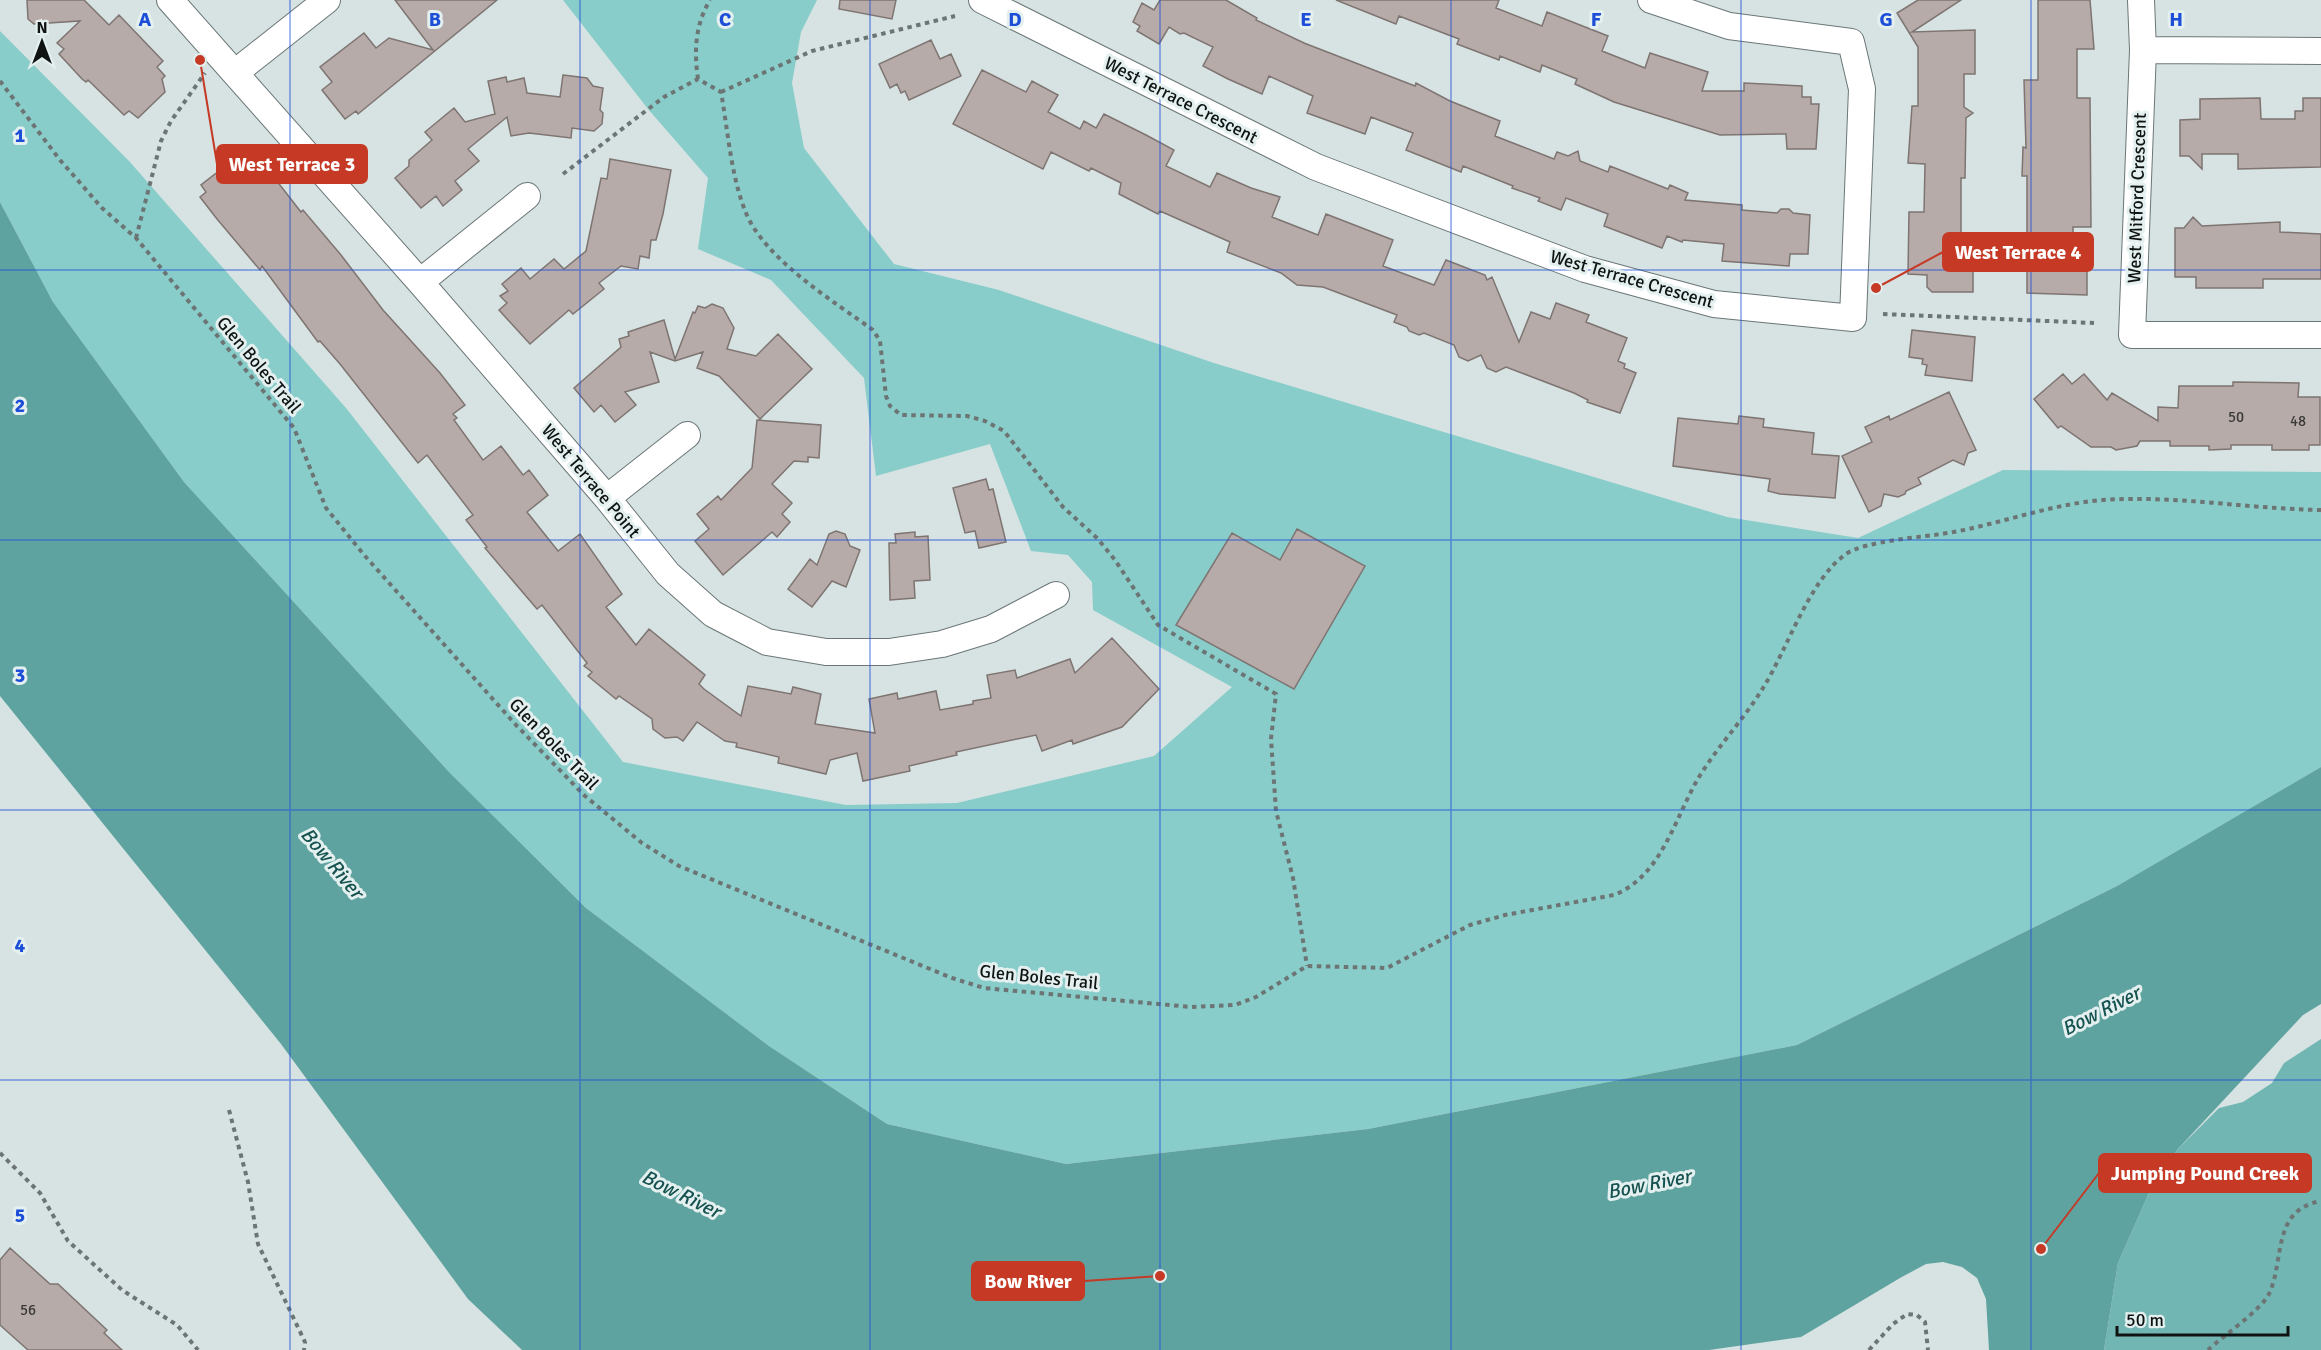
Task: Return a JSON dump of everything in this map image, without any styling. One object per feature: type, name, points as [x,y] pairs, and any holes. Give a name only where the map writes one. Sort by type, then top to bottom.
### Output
[{"type":"street","name":"West Terrace Point","points":[[170,0],[420,282],[607,498],[668,574],[713,614],[767,642],[826,652],[889,652],[942,644],[991,629],[1056,595]]},
{"type":"street","points":[[236,72],[327,0]]},
{"type":"street","name":"West Terrace Crescent","points":[[982,0],[1316,167],[1585,269],[1714,304],[1853,318],[1862,89],[1851,42],[1729,26],[1651,0]]},
{"type":"street","points":[[2141,0],[2143,50],[2321,51]]},
{"type":"street","name":"West Mitford Crescent","points":[[2143,50],[2132,335],[2321,335]]},
{"type":"street","points":[[420,282],[527,196]]},
{"type":"street","points":[[607,498],[687,435]]},
{"type":"path","points":[[698,79],[695,54],[696,36],[710,0]]},
{"type":"path","points":[[721,92],[812,51],[955,16]]},
{"type":"path","points":[[136,238],[161,141],[171,121],[208,68]]},
{"type":"path","points":[[698,79],[721,92],[740,193],[746,214],[758,235],[804,281],[873,330],[880,341],[886,396],[890,406],[902,415],[967,416],[985,421],[1004,431],[1063,507],[1098,539],[1115,560],[1158,625],[1276,694],[1271,739],[1276,811],[1293,878],[1307,966],[1387,968],[1470,925],[1505,915],[1592,900],[1627,890],[1638,882],[1648,872],[1662,848],[1700,775],[1764,687],[1800,615],[1827,574],[1848,552],[1862,547],[1954,532],[2103,500],[2138,499],[2321,510]]},
{"type":"path","points":[[563,174],[664,98],[698,79]]},
{"type":"path","name":"Glen Boles Trail","points":[[0,81],[60,160],[102,208],[136,238],[294,428],[326,508],[365,556],[516,724],[585,796],[642,843],[679,866],[725,886],[952,978],[984,988],[1191,1007],[1216,1007],[1235,1005],[1256,997],[1307,966]]},
{"type":"path","points":[[1883,314],[2094,323]]},
{"type":"path","points":[[229,1110],[248,1182],[258,1244],[305,1342],[304,1350]]},
{"type":"path","points":[[0,1153],[40,1193],[68,1241],[122,1290],[177,1324],[198,1350]]},
{"type":"path","points":[[2208,1350],[2259,1307],[2269,1293],[2280,1241],[2295,1212],[2309,1203],[2321,1201]]},
{"type":"path","points":[[1869,1350],[1893,1324],[1907,1314],[1917,1315],[1925,1322],[1928,1350]]},
{"type":"shaded area","points":[[563,0],[817,0],[801,32],[792,83],[804,148],[894,264],[999,290],[1214,363],[1727,517],[1858,538],[2003,470],[2321,472],[2321,767],[2117,886],[1797,1045],[1368,1129],[1066,1164],[887,1124],[769,1046],[586,908],[450,773],[184,482],[53,302],[0,202],[0,31],[129,161],[346,408],[623,762],[846,805],[957,803],[1154,756],[1232,687],[1093,610],[1092,582],[1068,555],[1031,551],[990,444],[876,476],[864,378],[771,280],[698,249],[708,178],[648,109]]},
{"type":"shaded area","points":[[2321,1039],[2321,1350],[2104,1350],[2118,1263],[2151,1188],[2177,1150],[2219,1108],[2243,1102],[2272,1083],[2284,1063]]},
{"type":"water","points":[[0,202],[53,302],[184,482],[450,773],[586,908],[769,1046],[887,1124],[1066,1164],[1368,1129],[1797,1045],[2117,886],[2321,767],[2321,1004],[2303,1015],[2177,1150],[2151,1188],[2118,1263],[2104,1350],[1989,1350],[1986,1299],[1977,1278],[1962,1267],[1943,1262],[1926,1264],[1801,1337],[1709,1350],[522,1350],[468,1299],[281,1044],[0,696]]},
{"type":"building","points":[[27,0],[84,0],[109,25],[119,15],[163,61],[157,67],[165,76],[162,79],[165,92],[138,118],[129,111],[124,115],[88,80],[86,82],[82,79],[59,54],[64,49],[57,43],[80,21],[34,24],[28,19]]},
{"type":"building","points":[[395,0],[497,0],[358,114],[356,111],[345,119],[322,90],[332,82],[320,67],[364,33],[376,48],[389,38],[433,50]]},
{"type":"building","points":[[840,0],[896,0],[892,19],[839,9]]},
{"type":"building","points":[[1160,0],[1226,0],[1257,18],[1256,20],[1304,43],[1415,86],[1416,83],[1450,101],[1500,121],[1495,136],[1554,159],[1557,152],[1568,156],[1578,151],[1580,161],[1608,172],[1610,166],[1668,189],[1670,185],[1688,193],[1685,200],[1742,205],[1742,210],[1777,213],[1781,209],[1789,209],[1793,213],[1810,215],[1808,254],[1790,254],[1789,266],[1722,261],[1724,244],[1683,240],[1682,242],[1667,236],[1662,248],[1604,226],[1608,214],[1566,198],[1561,210],[1538,201],[1540,198],[1463,166],[1461,172],[1406,150],[1413,133],[1371,117],[1365,134],[1307,113],[1313,96],[1269,76],[1262,94],[1228,79],[1203,66],[1213,47],[1184,33],[1180,34],[1169,27],[1159,44],[1137,31],[1140,26],[1133,22],[1142,3],[1154,10]]},
{"type":"building","points":[[1336,0],[1499,0],[1496,8],[1542,26],[1547,12],[1608,36],[1602,51],[1645,68],[1650,53],[1708,72],[1702,91],[1744,91],[1744,83],[1802,86],[1802,97],[1811,97],[1811,104],[1819,104],[1816,149],[1787,149],[1786,134],[1720,135],[1614,102],[1575,84],[1577,79],[1542,65],[1540,72],[1500,56],[1499,60],[1457,44],[1459,39],[1399,16],[1396,24]]},
{"type":"building","points":[[1918,0],[1961,0],[1912,32],[1975,30],[1975,74],[1964,74],[1964,107],[1973,113],[1966,118],[1965,178],[1961,178],[1961,253],[1973,253],[1973,292],[1932,292],[1927,287],[1927,275],[1908,274],[1909,212],[1924,212],[1925,164],[1908,163],[1912,106],[1918,106],[1918,47],[1897,13]]},
{"type":"building","points":[[2038,0],[2090,0],[2094,49],[2077,49],[2077,98],[2090,98],[2091,227],[2073,227],[2073,270],[2087,270],[2087,295],[2027,293],[2027,176],[2022,176],[2023,147],[2026,148],[2024,80],[2038,80]]},
{"type":"building","points":[[931,40],[940,59],[951,54],[961,76],[909,100],[905,91],[901,93],[897,84],[890,88],[879,64]]},
{"type":"building","points":[[982,70],[1026,92],[1032,81],[1058,95],[1048,112],[1080,129],[1084,121],[1096,128],[1104,114],[1146,135],[1174,150],[1166,166],[1210,187],[1217,173],[1251,188],[1280,197],[1272,217],[1318,235],[1326,214],[1393,240],[1383,266],[1434,285],[1446,260],[1485,275],[1487,280],[1492,277],[1519,342],[1531,312],[1550,319],[1556,303],[1589,315],[1586,322],[1627,338],[1618,361],[1625,364],[1624,368],[1636,373],[1620,413],[1587,402],[1588,400],[1574,393],[1506,367],[1496,372],[1487,368],[1481,355],[1468,361],[1459,357],[1454,345],[1424,333],[1419,335],[1394,322],[1397,315],[1323,287],[1297,285],[1281,273],[1227,252],[1230,242],[1160,211],[1158,214],[1119,194],[1121,183],[1091,168],[1089,171],[1051,152],[1043,169],[953,124]]},
{"type":"building","points":[[563,75],[587,78],[593,86],[603,88],[600,110],[603,113],[602,124],[594,131],[572,128],[571,138],[529,133],[511,136],[507,117],[468,149],[479,161],[455,181],[462,190],[443,206],[436,196],[421,208],[395,178],[409,166],[409,160],[432,140],[425,132],[454,108],[465,122],[495,114],[488,81],[506,77],[507,82],[524,78],[527,93],[560,97]]},
{"type":"building","points":[[2260,98],[2261,119],[2295,119],[2295,111],[2303,111],[2303,98],[2321,98],[2321,167],[2238,169],[2238,154],[2202,154],[2202,169],[2189,156],[2180,156],[2180,120],[2200,119],[2200,99]]},
{"type":"building","points":[[610,159],[671,170],[663,214],[656,240],[651,240],[649,258],[640,256],[638,269],[621,266],[599,283],[604,289],[573,314],[569,310],[530,344],[499,310],[507,303],[500,296],[508,291],[502,284],[521,268],[530,279],[554,259],[564,269],[586,251],[601,178],[607,179]]},
{"type":"building","points":[[233,160],[245,176],[262,162],[301,212],[303,210],[341,255],[383,310],[440,373],[465,405],[453,414],[457,418],[454,420],[483,460],[501,446],[523,475],[529,470],[548,495],[527,512],[558,551],[580,534],[622,594],[606,607],[636,645],[649,629],[705,675],[699,684],[704,689],[741,716],[748,686],[791,694],[793,687],[821,694],[815,724],[875,733],[869,699],[897,693],[898,699],[936,691],[940,710],[973,704],[973,701],[991,698],[987,675],[1015,670],[1017,678],[1070,659],[1075,673],[1112,638],[1159,689],[1122,727],[1073,744],[1072,740],[1042,751],[1036,735],[956,752],[957,755],[909,766],[910,771],[863,781],[857,753],[830,760],[826,774],[778,763],[779,757],[736,747],[737,743],[725,741],[697,722],[683,741],[677,737],[665,738],[653,729],[652,719],[619,696],[616,699],[588,676],[592,672],[584,666],[587,663],[542,605],[537,609],[485,548],[487,547],[466,520],[473,515],[427,455],[418,463],[340,364],[320,341],[318,342],[262,266],[260,270],[200,197],[206,192],[201,185]]},
{"type":"building","points":[[2193,217],[2202,226],[2280,222],[2280,232],[2321,234],[2321,279],[2263,279],[2263,288],[2196,288],[2196,277],[2175,277],[2175,228],[2184,228]]},
{"type":"building","points":[[712,304],[723,308],[734,328],[727,349],[756,356],[778,334],[812,369],[760,419],[719,376],[697,368],[703,352],[675,361],[650,352],[659,382],[625,392],[636,405],[615,422],[601,405],[594,412],[574,388],[621,347],[619,339],[629,336],[628,332],[664,320],[675,359],[693,312],[695,313],[698,306],[705,308]]},
{"type":"building","points":[[1912,330],[1975,337],[1972,381],[1925,375],[1927,365],[1922,364],[1923,359],[1909,357]]},
{"type":"building","points":[[2063,374],[2072,384],[2084,374],[2107,400],[2112,393],[2158,421],[2158,407],[2178,408],[2179,386],[2233,386],[2233,382],[2299,383],[2298,397],[2320,397],[2320,445],[2309,445],[2309,450],[2272,450],[2272,445],[2231,445],[2231,449],[2209,450],[2209,446],[2170,446],[2170,441],[2140,441],[2137,446],[2116,450],[2111,447],[2091,447],[2061,426],[2058,428],[2034,399]]},
{"type":"building","points":[[1949,392],[1976,450],[1968,453],[1964,465],[1953,460],[1918,478],[1921,484],[1906,491],[1905,494],[1898,497],[1884,494],[1881,506],[1869,512],[1842,456],[1872,442],[1865,427],[1889,416],[1890,420]]},
{"type":"building","points":[[1739,416],[1764,419],[1763,427],[1814,433],[1812,454],[1839,456],[1835,498],[1780,494],[1768,491],[1770,479],[1673,466],[1678,418],[1738,424]]},
{"type":"building","points":[[757,420],[821,425],[819,458],[808,457],[808,462],[794,461],[772,484],[792,503],[782,514],[790,522],[777,537],[772,532],[723,575],[695,541],[709,529],[697,514],[718,496],[721,500],[752,468]]},
{"type":"building","points":[[986,479],[989,490],[993,489],[1006,542],[979,548],[975,531],[965,533],[953,488]]},
{"type":"building","points":[[1297,529],[1365,566],[1294,689],[1176,625],[1232,533],[1280,560]]},
{"type":"building","points":[[836,531],[845,534],[850,546],[860,550],[846,587],[832,581],[812,607],[788,589],[810,559],[817,565],[829,534]]},
{"type":"building","points":[[915,532],[915,537],[928,536],[930,580],[914,581],[915,598],[890,600],[889,543],[896,543],[895,534]]},
{"type":"building","points":[[10,1248],[50,1284],[58,1284],[107,1330],[104,1333],[122,1350],[28,1350],[0,1325],[0,1260]]},
{"type":"place","name":"West Terrace 3","points":[[200,60]]},
{"type":"place","name":"West Terrace 4","points":[[1876,288]]},
{"type":"place","name":"Jumping Pound Creek","points":[[2041,1249]]},
{"type":"place","name":"Bow River","points":[[1160,1276]]}]
